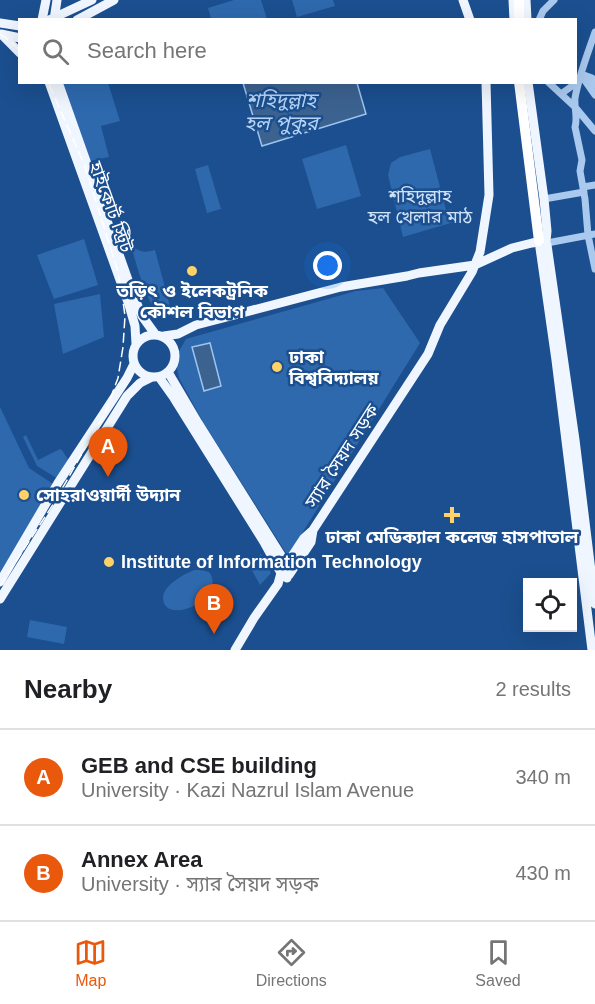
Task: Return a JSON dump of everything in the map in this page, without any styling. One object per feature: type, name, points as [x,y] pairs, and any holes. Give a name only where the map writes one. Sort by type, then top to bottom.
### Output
[{"type":"highway","points":[[521,18],[523,0]]},
{"type":"highway","points":[[519,84],[542,243]]},
{"type":"highway","points":[[526,84],[542,243]]},
{"type":"main road","points":[[42,18],[46,0]]},
{"type":"main road","points":[[52,18],[57,0]]},
{"type":"main road","points":[[54,18],[92,0]]},
{"type":"main road","points":[[81,18],[114,0]]},
{"type":"main road","points":[[463,0],[469,18]]},
{"type":"main road","points":[[513,0],[520,18]]},
{"type":"main road","points":[[0,22],[18,26]]},
{"type":"main road","points":[[1,34],[18,38]]},
{"type":"main road","points":[[1,34],[18,51]]},
{"type":"main road","name":"হাইকোর্ট স্ট্রিট","points":[[51,84],[142,316],[159,335]]},
{"type":"main road","name":"হাইকোর্ট স্ট্রিট","points":[[51,84],[129,305],[135,326],[136,344]]},
{"type":"main road","name":"স্যার সৈয়দ সড়ক","points":[[235,650],[254,618],[287,572],[304,538],[313,530],[428,354],[440,325],[477,267],[489,195],[486,84]]},
{"type":"main road","points":[[526,84],[548,231],[542,243],[592,650]]},
{"type":"main road","points":[[160,375],[144,375],[134,364],[133,350],[141,338],[148,335],[178,334],[196,325],[341,287],[419,273],[477,267],[517,250],[542,243]]},
{"type":"main road","points":[[542,243],[575,440],[595,604]]},
{"type":"main road","points":[[173,345],[178,334]]},
{"type":"main road","points":[[0,597],[127,396],[140,383],[160,375],[174,362],[173,345],[159,335]]},
{"type":"main road","points":[[0,582],[58,483],[134,364]]},
{"type":"main road","points":[[160,375],[198,423],[287,572]]},
{"type":"street","points":[[540,18],[543,11],[554,0]]},
{"type":"street","points":[[595,32],[591,54],[581,76],[574,107],[577,123],[575,127],[582,160],[580,171],[592,235],[595,268]]},
{"type":"street","points":[[581,76],[592,78],[595,85]]},
{"type":"street","points":[[577,80],[581,76]]},
{"type":"street","points":[[581,76],[595,94]]},
{"type":"street","points":[[550,84],[594,127]]},
{"type":"street","points":[[561,94],[572,84]]},
{"type":"street","points":[[544,199],[595,184]]},
{"type":"street","points":[[542,243],[592,235]]},
{"type":"green space","points":[[234,0],[261,0],[267,18],[211,18],[208,8]]},
{"type":"green space","points":[[292,0],[333,0],[335,6],[297,17]]},
{"type":"green space","points":[[61,84],[108,84],[120,121],[101,126],[109,157],[89,161]]},
{"type":"green space","points":[[346,145],[361,196],[317,209],[302,159]]},
{"type":"green space","name":"শহিদুল্লাহ হল খেলার মাঠ","points":[[430,149],[446,210],[451,209],[454,222],[403,237],[388,175],[391,163],[400,157]]},
{"type":"green space","points":[[208,165],[221,209],[207,213],[195,169]]},
{"type":"green space","points":[[84,239],[98,285],[54,299],[37,255]]},
{"type":"green space","points":[[131,246],[142,251],[155,250],[172,314],[161,314],[149,300]]},
{"type":"green space","points":[[383,288],[420,343],[288,556],[203,422],[179,378],[176,364],[178,353],[186,339],[356,291]]},
{"type":"green space","points":[[100,294],[104,337],[63,354],[54,304]]},
{"type":"green space","name":"সোহরাওয়ার্দী উদ্যান","points":[[0,407],[29,468],[53,484],[0,575]]},
{"type":"green space","points":[[26,435],[38,460],[62,450],[69,461],[58,479],[37,466],[23,437]]},
{"type":"green space","points":[[261,554],[271,573],[260,585],[248,563]]},
{"type":"green space","points":[[194,570],[209,572],[212,586],[209,593],[198,604],[190,608],[175,610],[167,607],[163,597],[168,587],[178,578]]},
{"type":"green space","points":[[30,620],[67,627],[64,644],[27,637]]},
{"type":"water","name":"শহিদুল্লাহ হল পুকুর","points":[[243,84],[357,84],[366,114],[262,146]]},
{"type":"water","points":[[210,343],[221,386],[204,391],[192,347]]},
{"type":"railway","points":[[0,34],[18,49]]},
{"type":"railway","points":[[0,586],[54,503],[105,413],[118,378],[123,347],[125,316],[117,268],[84,164],[49,84]]},
{"type":"place","name":"তড়িৎ ও ইলেকট্রনিক কৌশল বিভাগ","points":[[192,271]]},
{"type":"place","name":"ঢাকা বিশ্ববিদ্যালয়","points":[[277,367]]},
{"type":"place","name":"GEB and CSE building","points":[[108,477]]},
{"type":"place","name":"সোহরাওয়ার্দী উদ্যান","points":[[24,495]]},
{"type":"place","name":"ঢাকা মেডিক্যাল কলেজ হাসপাতাল","points":[[452,515]]},
{"type":"place","name":"Institute of Information Technology","points":[[109,562]]},
{"type":"place","name":"Annex Area","points":[[214,634]]}]
